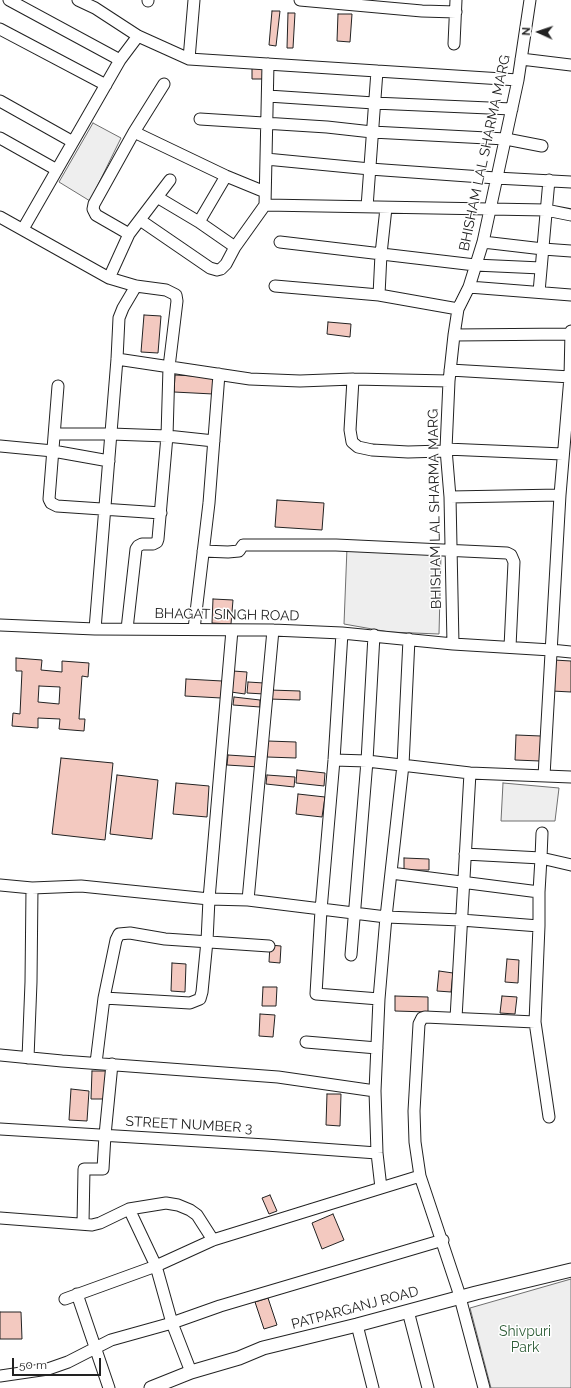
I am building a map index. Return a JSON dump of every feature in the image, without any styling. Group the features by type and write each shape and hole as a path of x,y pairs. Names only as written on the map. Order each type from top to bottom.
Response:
{"street":[{"path":"9,0 120,60"},
{"path":"78,0 96,4 138,36 189,59 518,80"},
{"path":"189,59 194,0"},
{"path":"300,0 422,11 456,12"},
{"path":"454,44 456,0"},
{"name":"BHISHAM LAL SHARMA MARG","path":"452,644 450,498 446,449 454,335 458,309 469,287 483,242 518,80 530,0"},
{"path":"0,29 106,85"},
{"path":"23,229 120,60 138,36"},
{"path":"521,59 571,64"},
{"path":"140,220 210,268 217,270 221,269 226,264 235,247 265,205 268,64"},
{"path":"367,207 377,71"},
{"path":"129,234 96,215 93,209 94,204 134,132 164,84"},
{"path":"268,96 374,103 512,109"},
{"path":"0,101 73,142"},
{"path":"200,120 327,127 372,132 506,139 542,146"},
{"path":"134,132 226,176 265,192"},
{"path":"0,138 57,170"},
{"path":"266,159 370,169 571,182"},
{"path":"199,222 226,176"},
{"path":"109,278 129,234 170,180"},
{"path":"538,292 549,180"},
{"path":"157,197 199,222 235,247"},
{"path":"265,205 546,210 571,215"},
{"path":"379,295 381,254 386,208"},
{"path":"0,217 109,278 136,286 166,290 176,295 177,301 169,367 167,436 161,513 157,542 153,544 142,544 138,546 136,550 127,629"},
{"path":"280,242 475,265 541,268"},
{"path":"483,242 571,251"},
{"path":"95,629 119,318 136,286"},
{"path":"275,286 379,295 458,309"},
{"path":"469,287 571,295"},
{"path":"454,335 571,333 570,377 560,495 544,776"},
{"path":"117,359 250,379 300,381 450,376 570,377"},
{"path":"194,629 209,503 219,374"},
{"path":"353,379 350,430 352,442 358,447 372,450 408,452 443,451 446,449 563,454"},
{"path":"58,386 49,499 51,503 57,506 161,513"},
{"path":"55,434 167,436 214,441"},
{"path":"0,446 53,451 109,460"},
{"path":"450,498 560,495"},
{"path":"203,551 239,551 243,545 336,545 450,550 511,555 514,562 510,648"},
{"name":"BHAGAT SINGH ROAD","path":"0,625 95,629 273,630 342,633 452,644 571,652"},
{"path":"104,998 190,1002 200,999 207,941 208,899 232,630"},
{"path":"248,900 273,630"},
{"path":"342,633 316,994 379,999"},
{"path":"351,955 367,761 374,636"},
{"path":"381,1188 377,1153 375,1092 379,999 386,917 403,764 410,639"},
{"path":"334,760 403,764 470,773 571,777"},
{"path":"456,1018 470,773"},
{"path":"542,833 535,1022 549,1117"},
{"path":"465,854 541,858 571,864"},
{"path":"391,873 539,892"},
{"path":"0,885 32,888 81,886 208,899 248,900 386,917 461,920 539,926"},
{"path":"28,1058 31,982 32,888"},
{"path":"96,1063 104,998 116,940 119,934 130,932 165,939 269,946"},
{"path":"484,1388 443,1240 420,1176 415,1142 414,1120 420,1021 425,1017 535,1022"},
{"path":"306,1042 377,1048"},
{"path":"0,1055 278,1077 375,1092"},
{"path":"83,1224 84,1169 103,1169 112,1064"},
{"name":"STREET NUMBER 3","path":"0,1129 377,1153"},
{"path":"65,1299 156,1266 213,1240 420,1176"},
{"path":"0,1218 92,1225 100,1223 129,1209 166,1203 178,1205 197,1215 213,1240"},
{"path":"129,1209 156,1266 172,1323 191,1372"},
{"path":"0,1376 48,1369 68,1362 111,1340 172,1323 220,1306 443,1240"},
{"name":"PATPARGANJ ROAD","path":"154,1387 191,1372 239,1358 263,1348 571,1270"},
{"path":"78,1294 109,1388"},
{"path":"408,1311 428,1388"},
{"path":"357,1325 373,1388"}],"green space":[{"path":"93,123 121,138 90,201 59,182"},
{"path":"347,548 441,554 439,634 389,632 344,624"},
{"path":"503,783 559,788 555,821 501,821"},
{"name":"Shivpuri Park","path":"571,1279 571,1388 491,1388 470,1308"}],"building":[{"path":"272,11 280,11 276,46 269,45"},
{"path":"288,13 295,13 293,48 287,48"},
{"path":"338,14 352,14 350,42 337,41"},
{"path":"252,67 267,68 267,79 252,79"},
{"path":"144,315 161,316 158,353 141,352"},
{"path":"328,322 351,324 350,337 327,334"},
{"path":"175,375 214,377 213,394 174,392"},
{"path":"277,500 324,503 322,530 275,527"},
{"path":"213,599 233,600 231,624 212,623"},
{"path":"16,658 42,660 41,670 62,672 62,661 89,663 88,677 82,676 79,719 85,719 84,731 59,729 60,719 38,718 38,728 12,726 13,713 20,714 22,671 16,671","holes":["39,686 60,687 59,704 38,702"]},
{"path":"554,660 571,661 571,692 552,691"},
{"path":"233,671 247,672 245,694 231,692"},
{"path":"186,679 222,681 221,698 185,696"},
{"path":"248,682 264,683 264,694 247,693"},
{"path":"270,690 300,691 300,700 269,699"},
{"path":"234,697 260,700 260,707 233,705"},
{"path":"516,735 541,736 540,761 515,760"},
{"path":"268,741 296,742 296,758 267,757"},
{"path":"228,755 259,757 259,767 227,765"},
{"path":"61,758 113,763 105,840 52,834"},
{"path":"297,770 325,773 324,786 296,783"},
{"path":"117,775 158,780 152,839 110,834"},
{"path":"267,775 295,777 294,787 266,784"},
{"path":"176,783 209,786 207,817 173,814"},
{"path":"298,794 325,797 322,817 296,814"},
{"path":"404,858 429,859 429,870 404,870"},
{"path":"270,945 281,946 280,963 269,962"},
{"path":"507,959 519,960 518,983 505,982"},
{"path":"172,963 186,964 185,992 171,991"},
{"path":"439,971 453,973 451,992 437,991"},
{"path":"263,987 277,987 276,1006 262,1006"},
{"path":"395,996 428,997 428,1012 395,1011"},
{"path":"502,996 517,997 515,1014 500,1013"},
{"path":"260,1014 275,1015 273,1037 259,1036"},
{"path":"92,1071 108,1071 107,1099 91,1099"},
{"path":"71,1089 89,1091 87,1121 69,1120"},
{"path":"327,1094 341,1094 340,1126 326,1125"},
{"path":"270,1195 277,1211 269,1214 262,1198"},
{"path":"333,1214 344,1240 322,1249 312,1223"},
{"path":"268,1298 277,1325 264,1329 255,1302"},
{"path":"0,1312 21,1312 22,1339 0,1339"}]}
